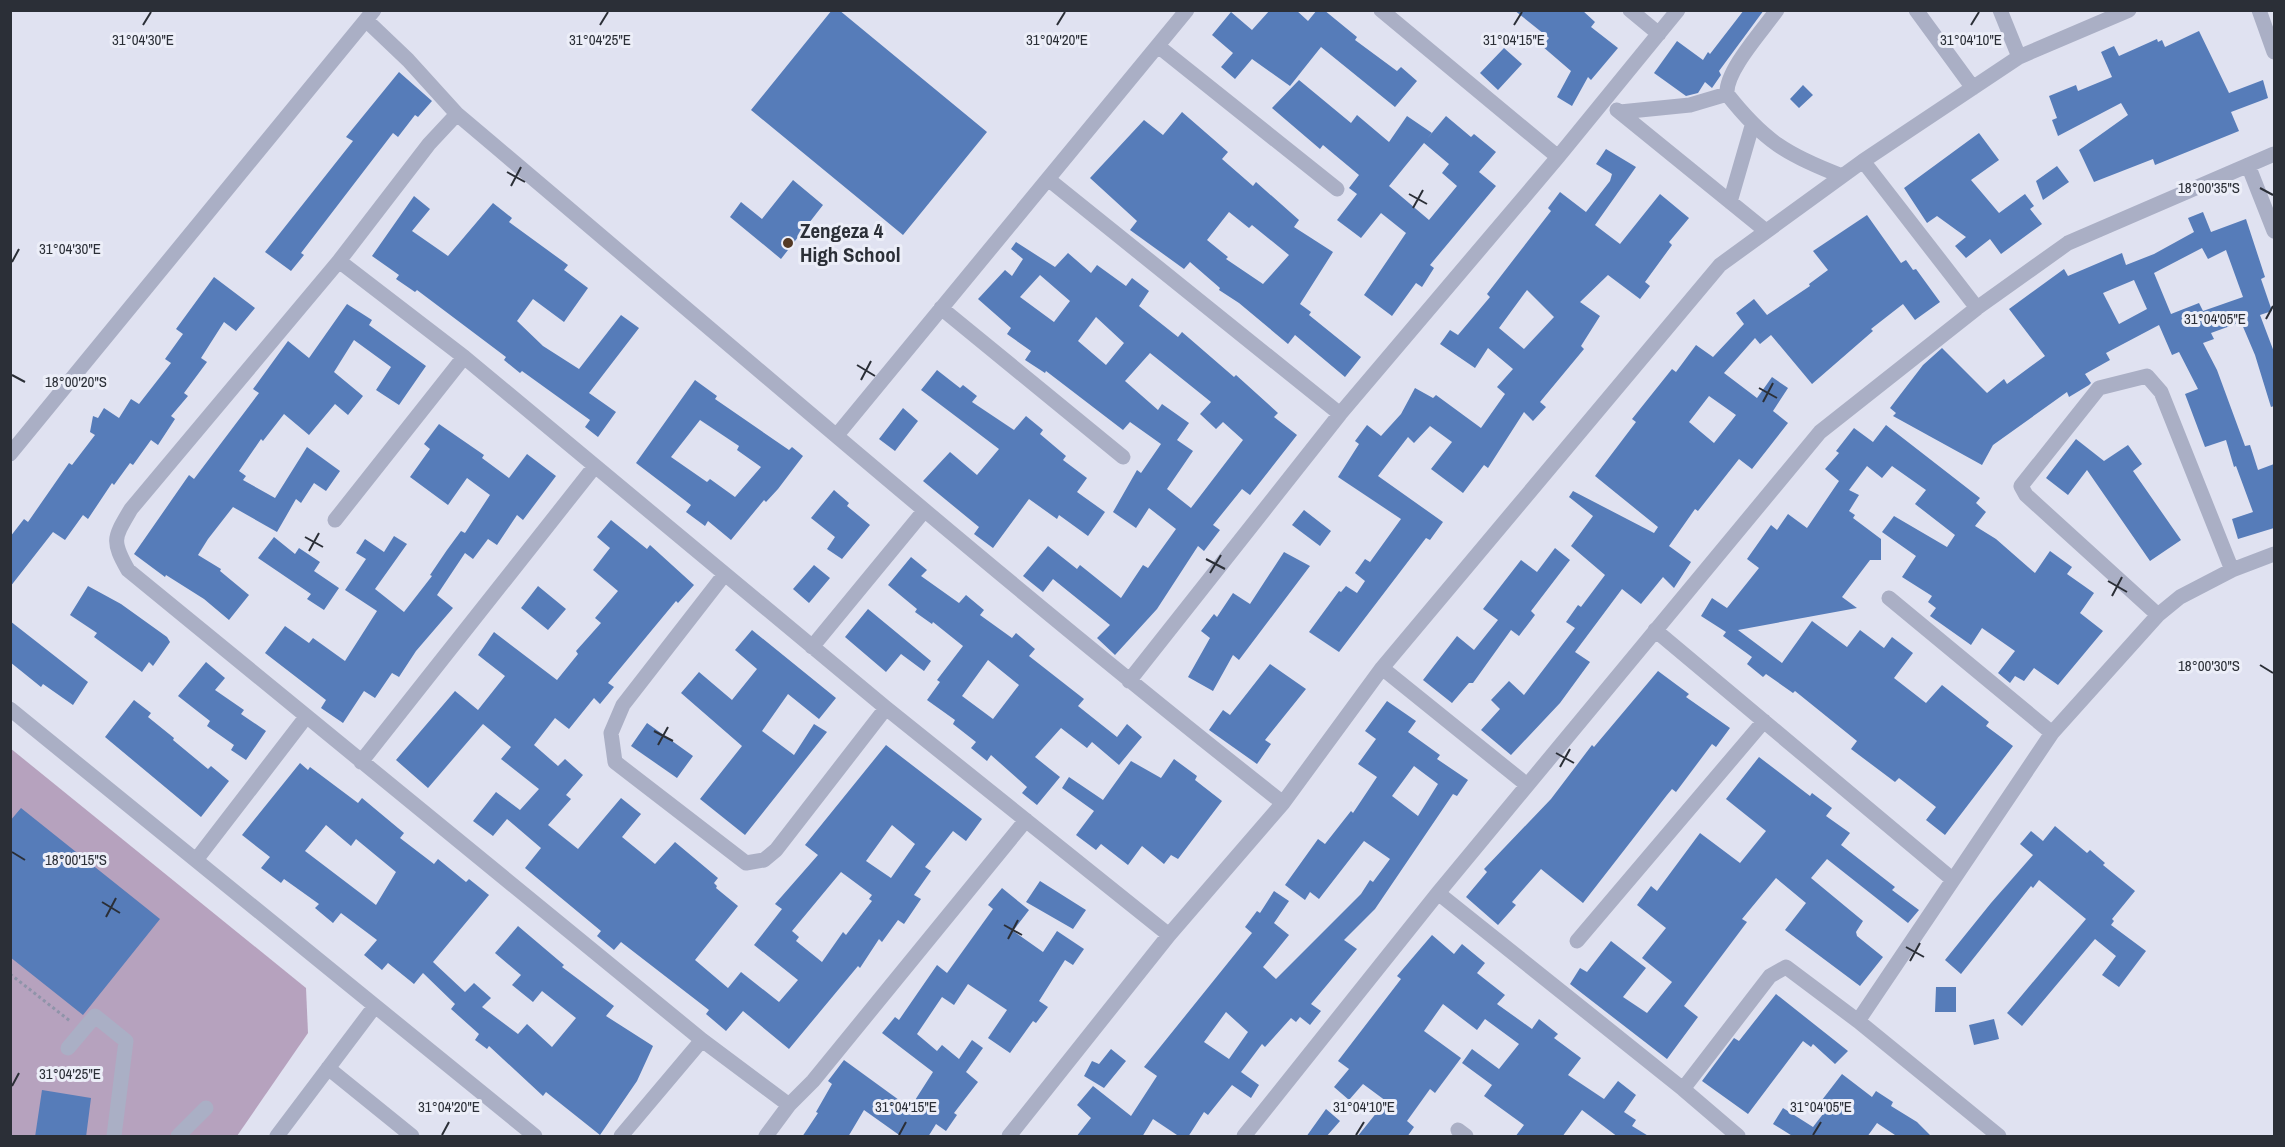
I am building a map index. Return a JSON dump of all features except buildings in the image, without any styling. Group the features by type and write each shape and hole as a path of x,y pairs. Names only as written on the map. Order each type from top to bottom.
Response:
{"street":[{"path":"837,435 1187,10"},
{"path":"1382,10 1558,158"},
{"path":"1630,10 1659,34"},
{"path":"1129,681 1340,414 1558,158 1678,10"},
{"path":"1777,10 1734,71 1727,94 1752,126 1798,159 1842,176"},
{"path":"1916,10 1972,88"},
{"path":"2000,10 2019,57"},
{"path":"1009,1137 1169,935 1283,803 1382,668 1720,265 1863,161 2019,57 2129,10"},
{"path":"2259,10 2274,52"},
{"path":"10,454 370,15 457,114 924,511 1129,681 1283,803"},
{"path":"1158,46 1337,189"},
{"path":"1620,112 1690,105 1727,94"},
{"path":"1605,100 1766,231"},
{"path":"457,114 429,144 339,261 131,509 119,529 116,548 128,570 702,1040 789,1105"},
{"path":"1730,202 1752,126"},
{"path":"1244,1137 1438,893 1820,432 1977,308 2068,243 2274,154"},
{"path":"1863,161 1977,308"},
{"path":"2248,165 2274,231"},
{"path":"1048,179 1340,414"},
{"path":"339,261 464,357 886,708 1169,935"},
{"path":"941,308 1122,458"},
{"path":"335,520 464,357"},
{"path":"2158,615 2026,495 2021,486 2099,388 2148,376 2161,392 2232,570"},
{"path":"361,762 595,466"},
{"path":"812,647 924,511"},
{"path":"1858,1021 2052,733 2158,615 2180,597 2232,570 2274,554"},
{"path":"724,575 623,705 611,733 615,762 746,863 764,860 776,850 886,708"},
{"path":"1889,598 2052,733"},
{"path":"1655,630 1952,879"},
{"path":"1382,668 1527,785"},
{"path":"10,709 535,1137"},
{"path":"196,860 306,717"},
{"path":"1577,941 1764,721"},
{"path":"766,1137 789,1105 813,1081 1026,820"},
{"path":"1438,893 1683,1089 1735,1136"},
{"path":"1683,1089 1770,976 1786,967 1858,1021 1999,1137"},
{"path":"277,1137 375,1006"},
{"path":"68,1048 95,1016 126,1041 114,1137"},
{"path":"621,1137 702,1040"},
{"path":"328,1068 412,1137"},
{"path":"178,1137 206,1108"}],"path":[{"path":"10,974 83,1030"}],"shaded area":[{"path":"10,748 306,988 308,1033 237,1136 11,1136"}],"place":[{"name":"Zengeza 4 High School","path":"788,243"}]}
